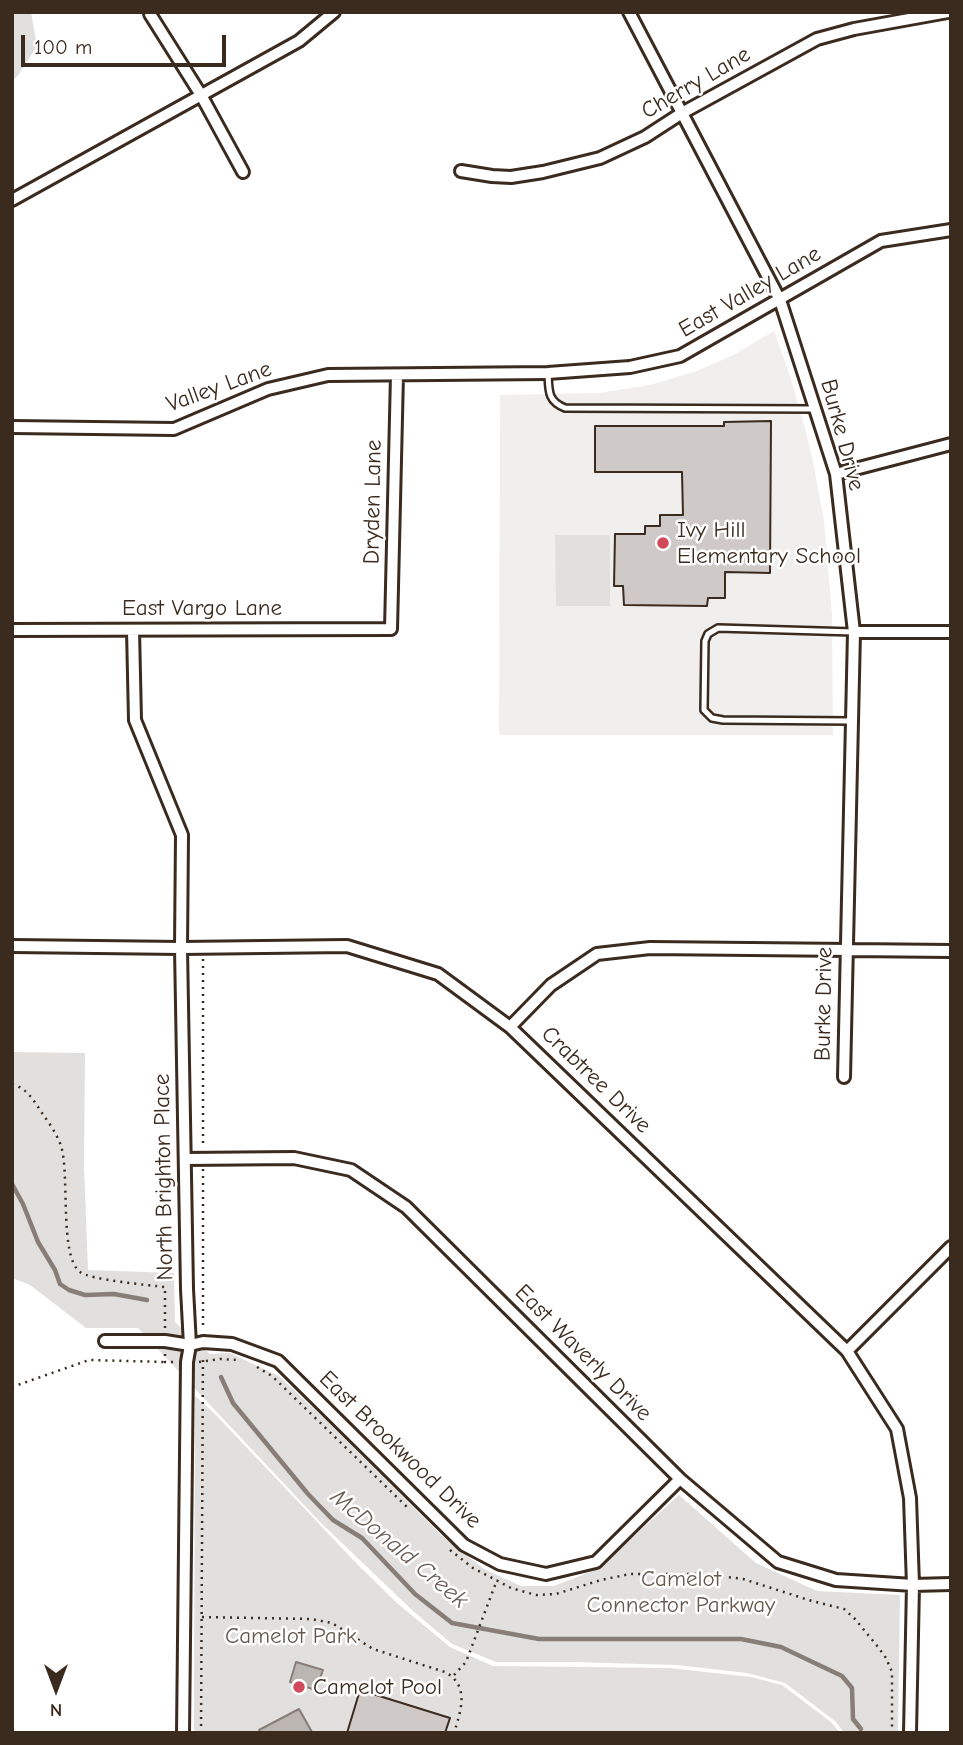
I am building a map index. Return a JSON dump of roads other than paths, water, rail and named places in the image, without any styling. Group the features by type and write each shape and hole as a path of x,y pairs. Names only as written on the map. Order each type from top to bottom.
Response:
{"street":[{"path":"12,200 299,41 334,12"},
{"name":"Burke Drive","path":"629,12 780,300 836,474 854,632 844,1077"},
{"name":"Cherry Lane","path":"461,171 511,177 570,167 600,158 645,137 682,113 817,39 854,29 948,12"},
{"path":"150,14 201,95 243,172"},
{"name":"East Valley Lane","path":"397,375 548,373 630,368 680,356 881,241 951,230"},
{"name":"Valley Lane","path":"12,427 174,429 268,389 328,375 397,375"},
{"name":"Dryden Lane","path":"391,629 397,375"},
{"path":"836,474 951,444"},
{"name":"East Vargo Lane","path":"12,629 391,629"},
{"name":"North Brighton Place","path":"133,630 135,720 182,835 181,948 190,1345 187,1362 183,1733"},
{"path":"854,632 951,632"},
{"name":"Crabtree Drive","path":"12,946 347,946 438,974 510,1027 847,1351 897,1429 910,1498 913,1585 910,1733"},
{"path":"510,1027 551,985 597,954 650,948 951,951"},
{"name":"East Waverly Drive","path":"185,1160 294,1158 351,1170 406,1207 680,1479 779,1562 836,1580 913,1585 951,1584"},
{"path":"847,1351 951,1247"},
{"name":"East Brookwood Drive","path":"105,1341 232,1345 278,1361 464,1545 500,1564 546,1574 596,1562 680,1479"}],"lane":[{"path":"548,373 549,393 556,405 565,408 815,409"},
{"path":"852,721 712,718 704,710 705,641 708,634 718,628 854,632"}],"waterway":[{"name":"McDonald Creek","path":"12,1184 60,1284 85,1295 114,1294 147,1300"},
{"name":"McDonald Creek","path":"221,1377 233,1403 308,1494 333,1520 362,1538 415,1594 452,1623 539,1639 741,1639 781,1647 842,1676 852,1688 853,1719 861,1729"}],"place":[{"name":"Ivy Hill Elementary School","path":"663,543"},
{"name":"Camelot Pool","path":"299,1687"}],"park label":[{"name":"Camelot Connector Parkway","path":"681,1592"},
{"name":"Camelot Park","path":"291,1636"}]}
